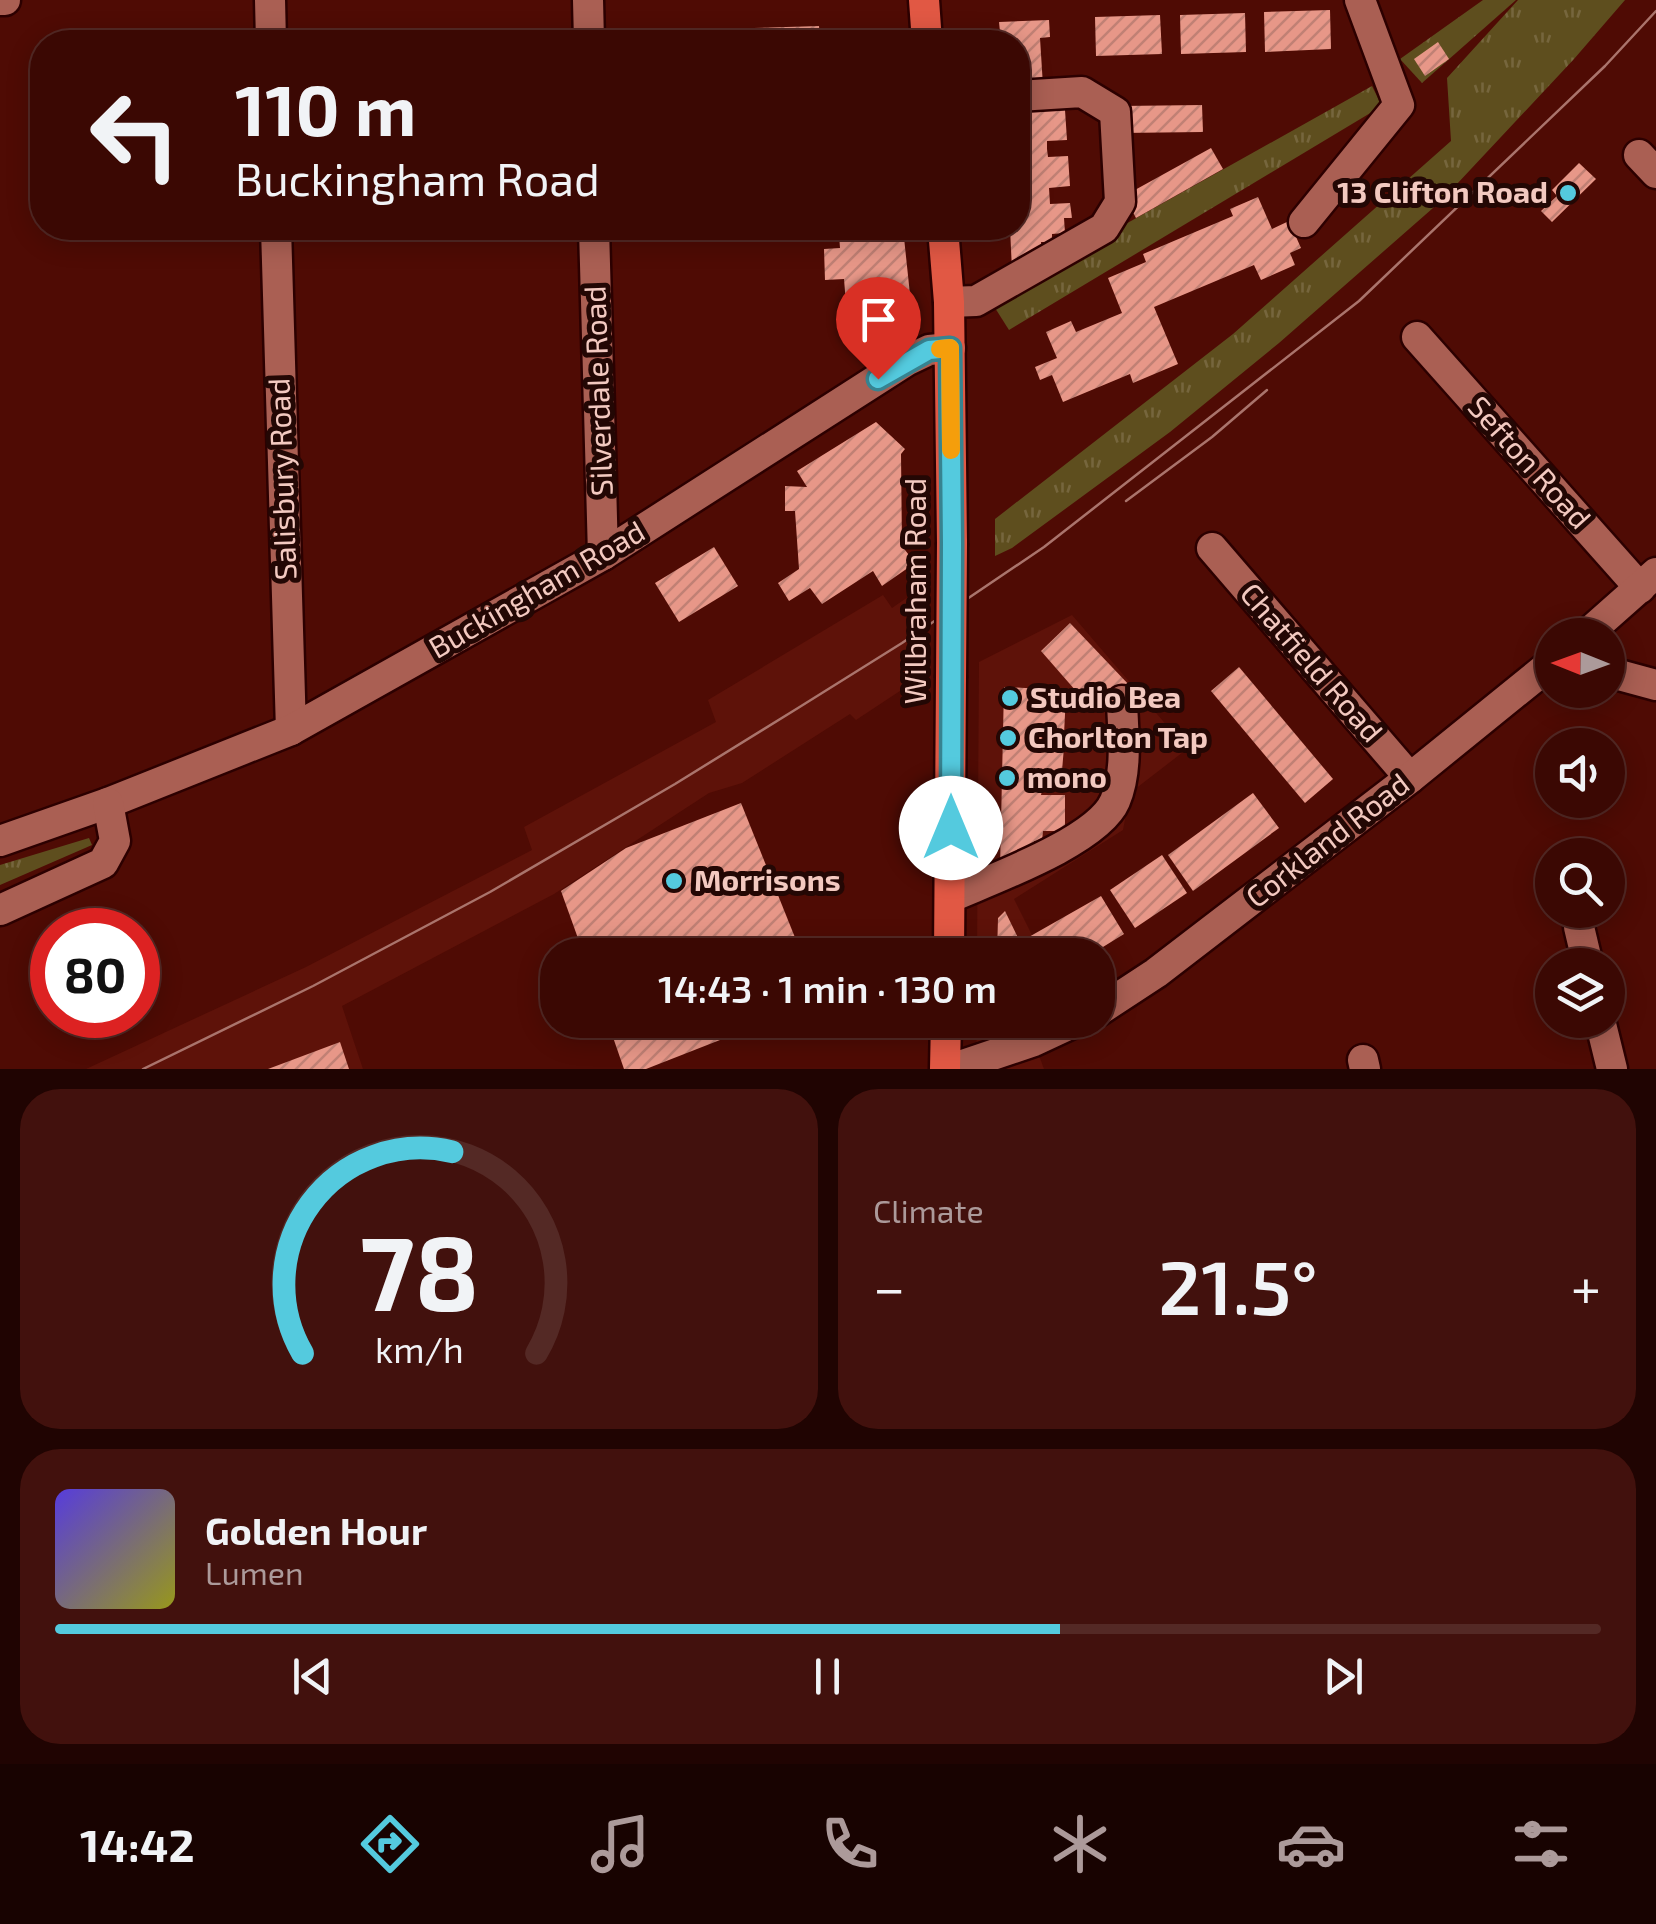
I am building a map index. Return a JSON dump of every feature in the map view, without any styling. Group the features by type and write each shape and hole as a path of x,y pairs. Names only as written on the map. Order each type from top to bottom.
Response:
{"highway":[{"path":"924,0 927,30"},
{"name":"Wilbraham Road","path":"944,240 949,302 952,543 950,938"},
{"path":"947,1038 948,1069"}],"street":[{"path":"270,0 271,30"},
{"path":"588,0 589,30"},
{"path":"1304,222 1399,105 1360,0"},
{"path":"949,302 976,300 1104,228 1120,202 1115,112 1082,92 1030,95"},
{"name":"Salisbury Road","path":"276,240 290,730"},
{"name":"Silverdale Road","path":"594,240 604,555"},
{"name":"Sefton Road","path":"1418,338 1648,580"},
{"name":"Buckingham Road","path":"0,841 108,803 290,730 604,555 906,361 929,350 950,348"},
{"name":"Chatfield Road","path":"1212,548 1410,778"},
{"path":"1605,618 1648,580"},
{"name":"Corkland Road","path":"1115,1000 1156,973 1410,778 1535,677"},
{"path":"1625,677 1656,685"},
{"path":"951,896 1046,856 1104,819 1121,783 1122,701"},
{"path":"0,910 103,862 115,841 108,803"},
{"path":"948,1069 1040,1038"},
{"path":"1604,1038 1612,1069"}],"shaded area":[{"path":"918,590 917,670 909,675 909,685 856,720 850,714 742,783 709,793 554,894 342,1006 363,1069 86,1069 160,1038 306,967 532,850 524,827 716,722 708,700 883,595 892,608"},
{"path":"1072,615 1187,749 1130,793 1123,830 1014,899 1034,938 977,938 979,662"},
{"path":"977,1038 1033,1038 1044,1069 976,1069"}],"green space":[{"path":"1483,0 1516,0 1422,83 1400,59"},
{"path":"1518,0 1625,0 1441,201 1170,432 1012,548 995,556 995,519 1233,334 1451,141 1447,78"},
{"path":"1372,86 1382,106 1009,330 990,300"},
{"path":"89,838 92,845 0,885 0,865"}],"building":[{"path":"1330,10 1331,49 1265,52 1264,12"},
{"path":"1245,13 1246,52 1181,54 1180,15"},
{"path":"1160,15 1162,54 1096,56 1095,17"},
{"path":"1049,20 1050,37 1040,38 1043,86 1030,87 1030,30 1000,30 999,22"},
{"path":"819,26 819,30 754,30"},
{"path":"1438,42 1449,59 1425,76 1414,59"},
{"path":"1045,103 1045,111 1065,110 1067,140 1047,141 1047,149 1048,157 1068,156 1070,186 1049,188 1050,204 1070,203 1072,218 1064,218 1065,233 1052,234 1052,242 1041,242 1042,255 1012,270 1011,240 1030,240 1030,104"},
{"path":"1202,105 1203,132 1121,133 1121,106"},
{"path":"1211,148 1223,169 1136,218 1124,196"},
{"name":"13 Clifton Road","path":"1579,163 1596,179 1552,222 1541,211 1557,196 1552,190"},
{"path":"1258,197 1272,229 1289,221 1301,248 1290,253 1295,265 1261,280 1254,265 1154,307 1178,364 1133,383 1130,374 1063,402 1052,375 1040,380 1035,367 1057,358 1046,332 1071,321 1076,332 1122,313 1108,278 1146,262 1143,254 1233,216 1230,209"},
{"path":"839,240 904,240 909,317 896,314 868,337 846,304 844,279 825,280 824,249 840,248"},
{"path":"876,422 905,449 901,454 902,546 915,563 882,586 873,571 822,604 810,588 789,601 778,583 799,569 795,511 785,511 785,486 807,487 797,471"},
{"path":"714,547 738,586 679,622 655,583"},
{"path":"1070,623 1131,687 1076,691 1041,651"},
{"path":"1239,667 1333,779 1305,803 1211,691"},
{"path":"1004,687 1044,689 1044,693 1066,695 1064,734 1042,733 1041,746 1064,747 1061,783 1043,786 1041,795 1065,795 1065,831 1043,831 1042,841 1034,841 1034,850 1000,868"},
{"path":"1253,793 1279,828 1193,891 1168,855"},
{"name":"Morrisons","path":"741,803 795,938 578,938 561,891 626,848"},
{"path":"1162,855 1187,893 1135,928 1110,890"},
{"path":"1101,896 1124,934 1115,940 1027,938"},
{"path":"1005,911 1018,938 997,938 998,918"},
{"path":"613,1038 725,1038 646,1069 624,1069"},
{"path":"340,1042 349,1069 268,1069"}],"tram line":[{"path":"143,1069 313,986 490,892 798,708 1044,547 1359,301 1605,66 1656,11"},
{"path":"1126,501 1267,390"}],"slow traffic":[{"path":"940,349 950,348 951,450"}],"place":[{"name":"13 Clifton Road","path":"1568,193"},
{"name":"Studio Bea","path":"1010,698"},
{"name":"Chorlton Tap","path":"1008,738"},
{"name":"mono","path":"1007,778"},
{"name":"Morrisons","path":"674,881"}],"route":[{"path":"878,379 929,350 950,348 951,828"}]}
